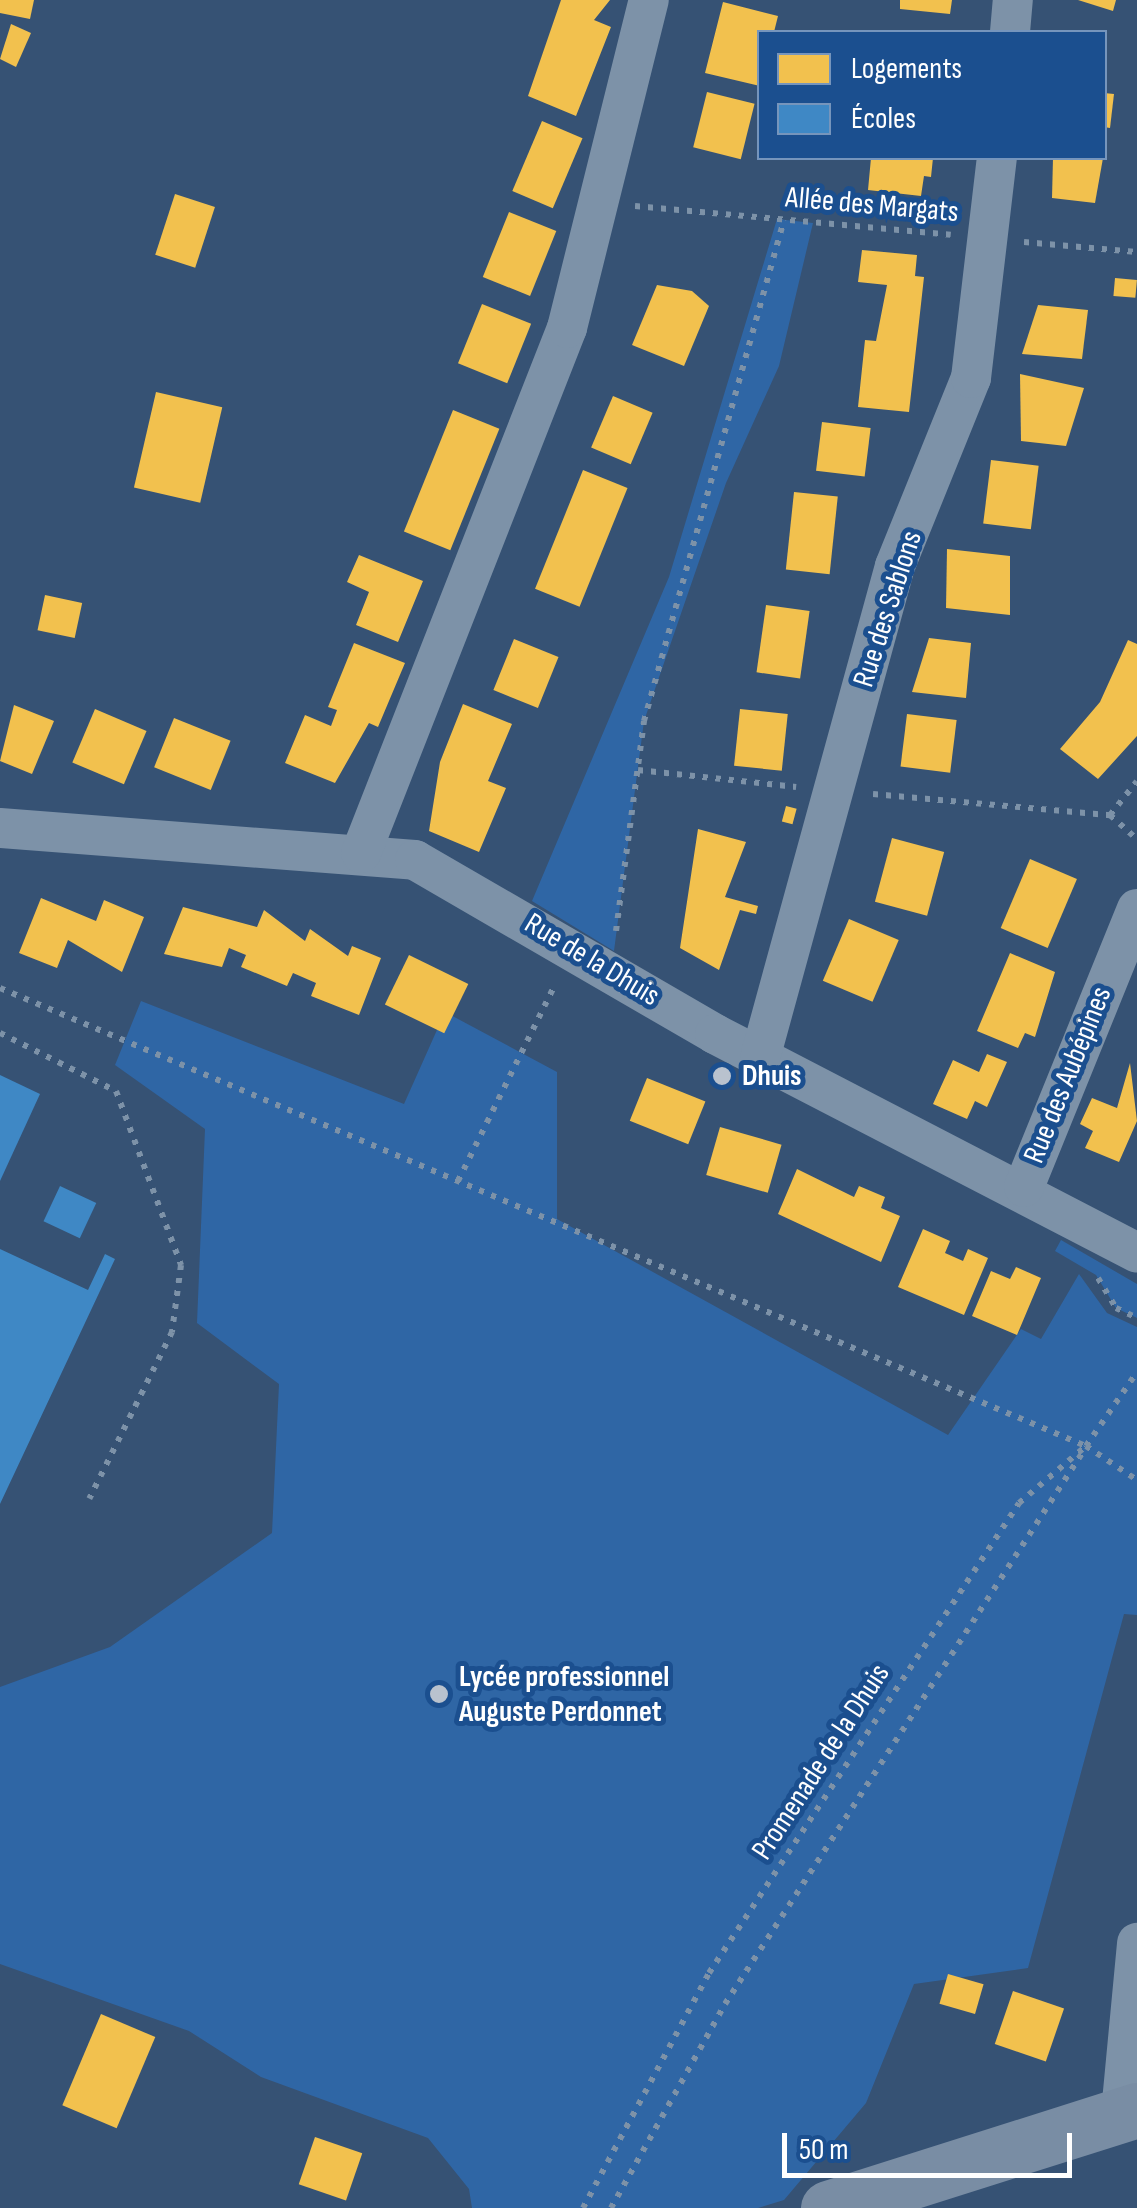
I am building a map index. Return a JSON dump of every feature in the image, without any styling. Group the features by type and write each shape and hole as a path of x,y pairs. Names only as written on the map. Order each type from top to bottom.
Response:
{"street":[{"path":"361,853 567,328 602,203 650,0"},
{"path":"1010,30 1013,0"},
{"name":"Rue des Sablons","path":"760,1058 837,791 896,566 971,378 997,160"},
{"name":"Rue de la Dhuis","path":"0,828 414,860 574,948 760,1058 1024,1187 1137,1253"},
{"name":"Rue des Aubépines","path":"1024,1187 1137,909"},
{"path":"828,2208 1129,2112 1137,1943"}],"path":[{"name":"Allée des Margats","path":"602,203 1137,252"},
{"path":"613,972 638,770 784,220"},
{"path":"638,770 1110,816 1137,840"},
{"path":"1110,816 1137,780"},
{"path":"458,1181 574,948"},
{"path":"0,988 1086,1446 1137,1480"},
{"path":"0,1033 116,1092 181,1265 172,1332 90,1499"},
{"name":"Promenade de la Dhuis","path":"583,2208 709,1973 1008,1520 1036,1480 1086,1446 1137,1372"},
{"path":"611,2208 726,2004 1086,1446"}],"shaded area":[{"path":"777,219 813,223 779,366 726,483 644,721 614,951 532,901 669,577"},
{"name":"Lycée professionnel Auguste Perdonnet","path":"141,1001 404,1104 445,1012 557,1072 557,1219 948,1435 1021,1329 1041,1339 1079,1274 1107,1313 1137,1327 1137,1615 1124,1614 1028,1968 914,1984 866,2103 784,2200 758,2208 472,2208 469,2189 428,2138 261,2077 189,2031 0,1964 0,1687 110,1647 272,1533 279,1384 197,1323 205,1129 115,1065"},
{"path":"1061,1240 1137,1284 1137,1318 1116,1308 1096,1275 1055,1251"}],"building: Logements":[{"path":"0,0 34,0 30,19 0,13"},
{"path":"561,0 610,0 594,20 611,27 576,116 528,96"},
{"path":"900,0 952,0 950,14 900,9"},
{"path":"1078,0 1116,0 1113,11"},
{"path":"723,2 778,16 774,30 757,30 757,85 705,73"},
{"path":"11,24 31,33 16,67 0,59"},
{"path":"707,92 755,104 741,159 693,147"},
{"path":"1107,93 1114,94 1110,128 1107,128"},
{"path":"542,121 583,138 553,208 512,191"},
{"path":"871,160 933,160 931,177 924,176 921,196 868,190"},
{"path":"1053,160 1103,160 1095,203 1052,198"},
{"path":"175,194 215,207 195,268 155,255"},
{"path":"509,212 556,231 530,296 483,277"},
{"path":"862,250 917,255 915,276 924,277 909,412 858,407 865,340 876,341 887,285 858,282"},
{"path":"1115,278 1137,280 1135,298 1113,296"},
{"path":"657,285 692,291 709,306 684,366 632,345"},
{"path":"482,304 531,324 507,383 458,363"},
{"path":"1038,305 1088,310 1082,359 1022,354"},
{"path":"1020,374 1084,388 1066,446 1021,441"},
{"path":"156,392 222,407 200,503 134,487"},
{"path":"613,396 653,413 631,464 591,448"},
{"path":"453,410 499,429 450,550 404,531"},
{"path":"822,422 871,428 865,477 816,471"},
{"path":"991,460 1039,466 1031,529 983,524"},
{"path":"583,470 628,488 580,607 535,589"},
{"path":"794,492 838,497 830,574 786,570"},
{"path":"947,549 1010,556 1010,615 946,608"},
{"path":"359,555 423,581 398,642 356,625 369,592 347,582"},
{"path":"45,595 82,603 75,638 38,630"},
{"path":"766,605 810,611 800,678 757,672"},
{"path":"929,638 971,643 966,698 912,692"},
{"path":"514,639 559,657 538,708 493,690"},
{"path":"1128,640 1137,644 1137,736 1098,779 1060,749 1100,702"},
{"path":"354,643 405,663 378,727 369,723 335,783 285,763 305,715 331,726 337,710 328,707"},
{"path":"463,704 512,724 488,781 506,788 479,852 429,831 440,762"},
{"path":"14,705 54,721 32,774 0,761"},
{"path":"95,709 147,731 124,784 72,762"},
{"path":"740,709 788,714 782,771 734,766"},
{"path":"907,714 957,720 950,773 901,767"},
{"path":"174,718 231,741 211,790 154,767"},
{"path":"786,806 797,809 792,824 782,821"},
{"path":"698,829 746,842 725,897 758,906 756,914 740,910 719,970 680,948"},
{"path":"892,838 944,852 927,916 875,902"},
{"path":"1030,859 1077,879 1048,948 1001,928"},
{"path":"41,898 96,921 104,900 144,917 122,972 68,940 57,968 19,953"},
{"path":"183,907 257,927 264,910 305,941 310,929 348,956 352,946 381,958 359,1015 311,996 316,983 293,973 287,986 241,967 246,955 229,948 222,967 164,954"},
{"path":"849,919 899,940 873,1002 823,981"},
{"path":"1010,953 1055,972 1035,1037 1025,1033 1018,1048 977,1031"},
{"path":"409,955 468,984 444,1033 385,1004"},
{"path":"987,1054 1007,1062 987,1107 975,1101 967,1119 933,1104 953,1060 979,1072"},
{"path":"1130,1063 1137,1121 1119,1162 1085,1148 1093,1131 1080,1124 1092,1098 1117,1108"},
{"path":"647,1078 705,1102 688,1144 630,1121"},
{"path":"720,1127 782,1145 768,1193 706,1175"},
{"path":"797,1169 854,1197 859,1186 885,1197 881,1208 900,1216 881,1262 778,1214"},
{"path":"923,1229 950,1241 945,1253 963,1261 968,1249 988,1258 964,1315 898,1287"},
{"path":"1016,1267 1041,1278 1017,1335 972,1316 991,1271 1010,1279"},
{"path":"948,1974 984,1984 975,2014 939,2004"},
{"path":"1013,1991 1064,2009 1046,2062 995,2044"},
{"path":"101,2014 155,2037 117,2128 62,2105"},
{"path":"315,2137 362,2153 346,2201 299,2184"}],"building: Écoles":[{"path":"0,1075 40,1094 0,1181"},
{"path":"60,1186 96,1203 80,1238 44,1221"},
{"path":"0,1249 88,1290 105,1254 115,1259 0,1504"}],"place":[{"name":"Dhuis","path":"722,1076"},
{"name":"Lycée professionnel Auguste Perdonnet","path":"439,1694"}]}
